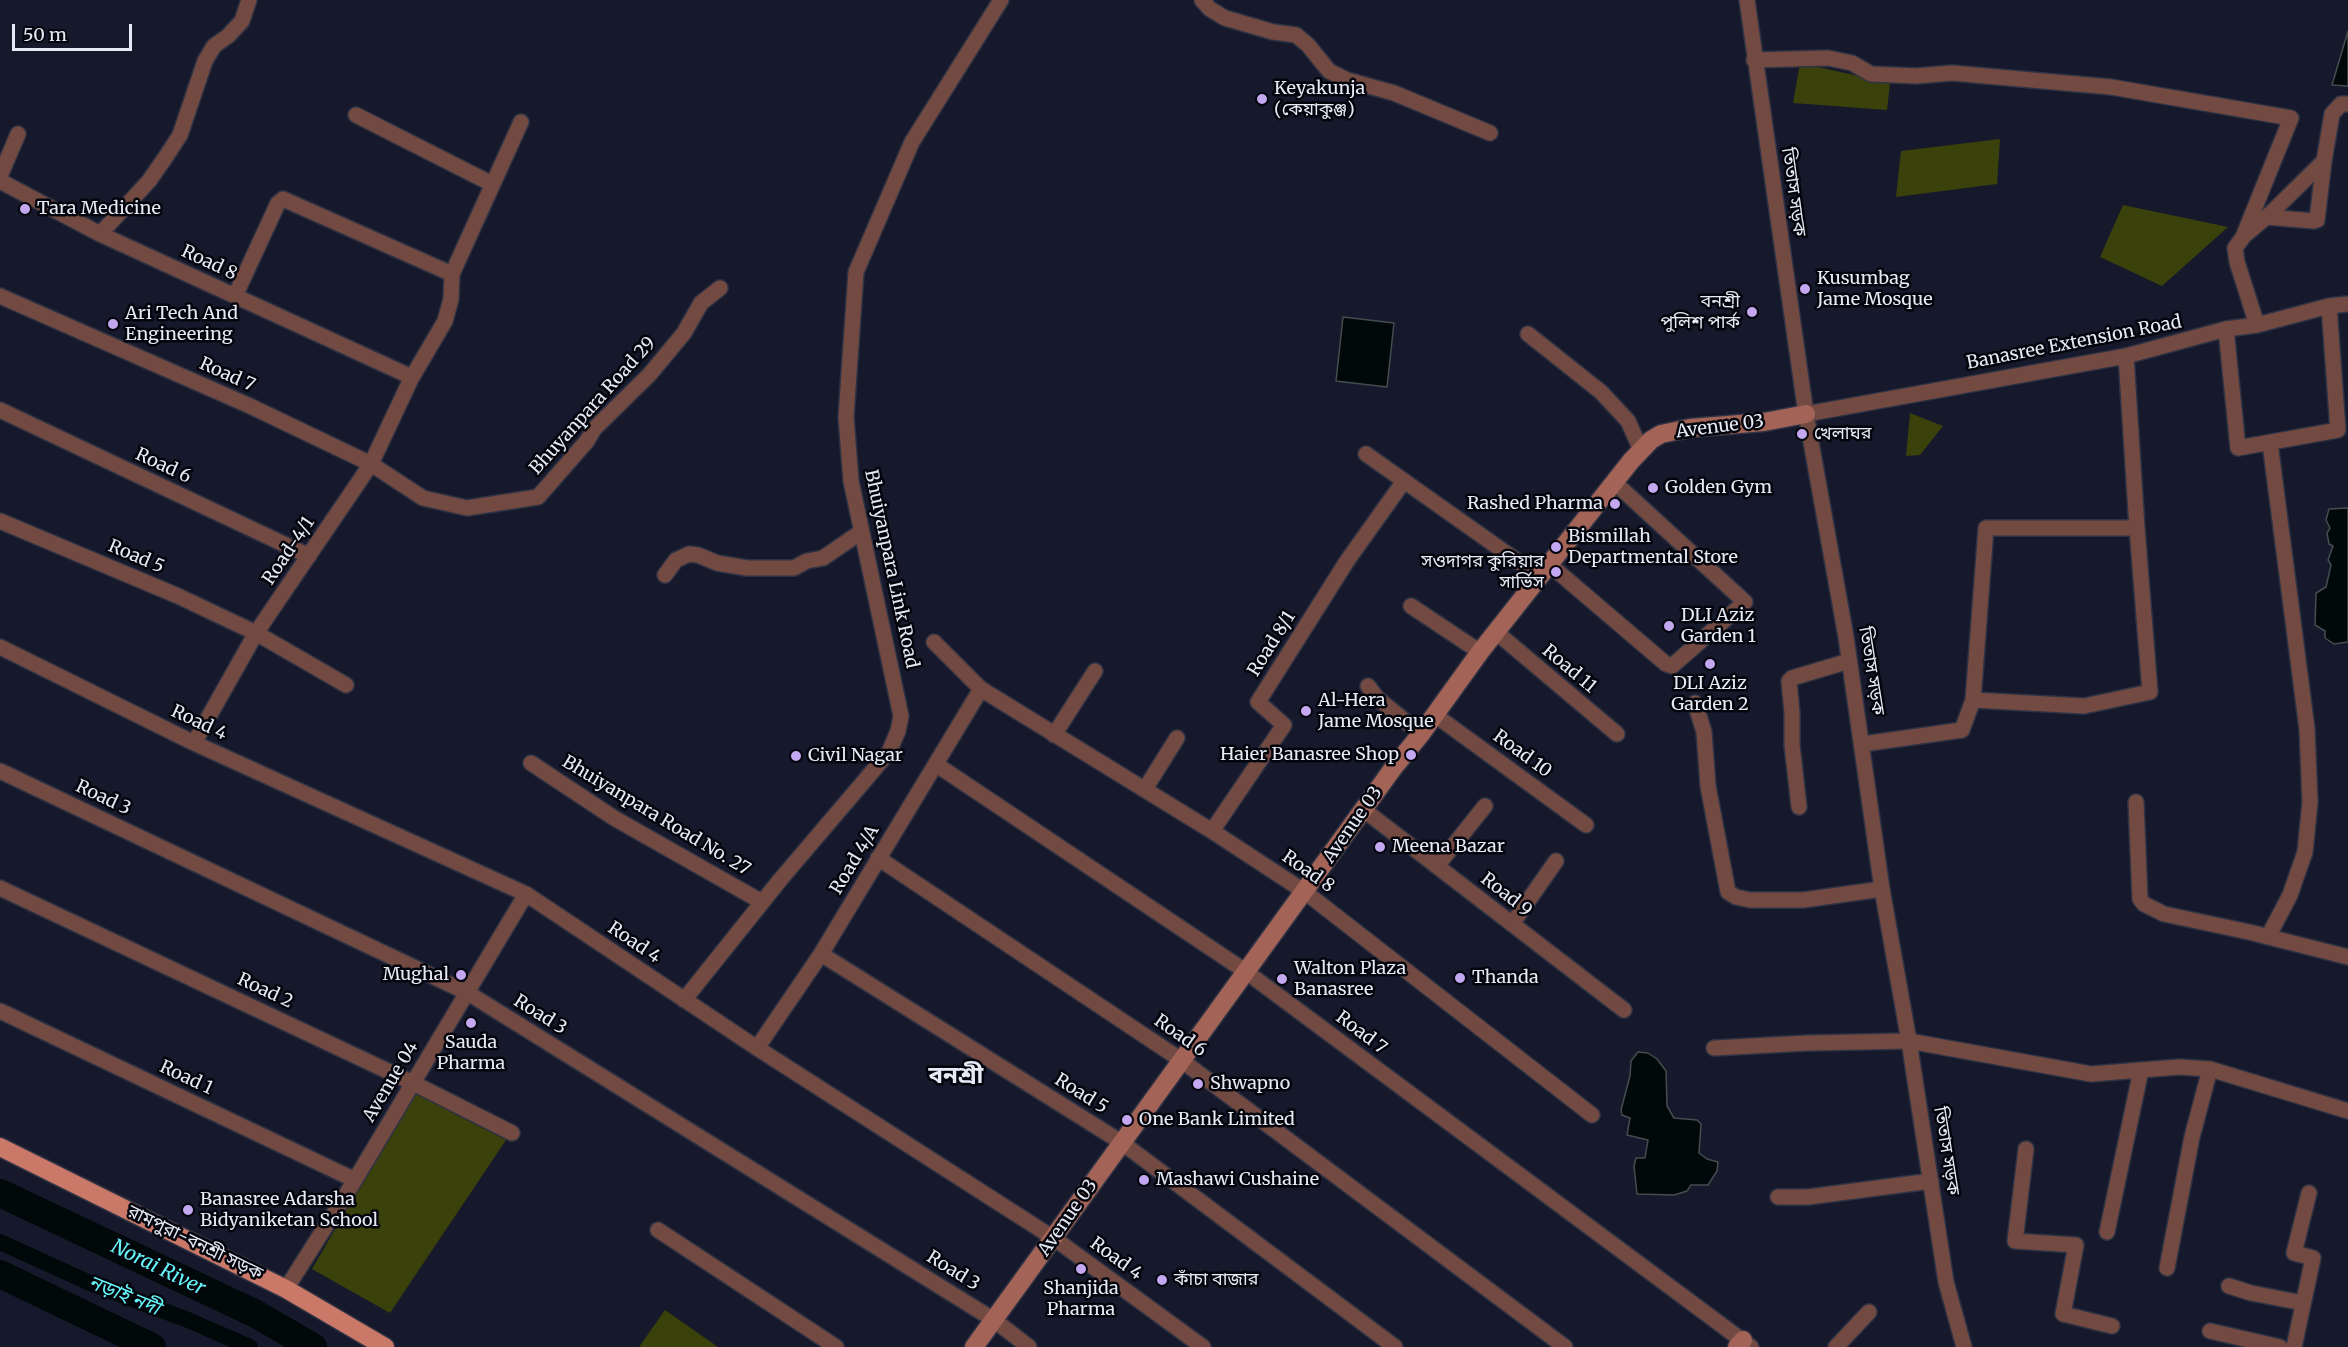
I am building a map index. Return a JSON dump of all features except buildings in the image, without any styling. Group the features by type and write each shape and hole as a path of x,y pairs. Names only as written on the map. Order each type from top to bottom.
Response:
{"main road":[{"name":"রামপুরা-বনশ্রী সড়ক","path":"0,1147 286,1289 385,1347"}],"street":[{"path":"100,234 149,181 180,135 205,61 214,46 228,36 242,21 249,0"},
{"name":"Bhuiyanpara Link Road","path":"684,1000 762,902 889,752 898,731 901,716 851,481 846,417 856,272 912,142 1001,0"},
{"path":"1202,0 1210,9 1225,18 1273,32 1296,35 1308,45 1329,71 1347,80 1394,93 1490,133"},
{"name":"তিতাস সড়ক","path":"1747,0 1806,414 1846,637 1882,888 1909,1041 1946,1282 1964,1347"},
{"path":"1754,60 1828,58 1852,63 1871,74 1916,76 1953,73 2111,87 2292,118 2243,237"},
{"path":"2266,217 2317,220 2332,114 2341,104 2348,104"},
{"path":"356,116 492,184"},
{"name":"Road-4/1","path":"194,742 256,633 371,464 408,377 445,321 451,299 452,274 521,122"},
{"path":"0,176 18,134"},
{"path":"2257,325 2237,262 2235,248 2243,237 2324,161"},
{"name":"Road 8","path":"0,181 100,234 408,377"},
{"path":"235,296 278,203 283,199 452,274"},
{"name":"Bhuyanpara Road 29","path":"371,464 423,498 467,508 538,497 587,441 594,429 650,374 684,333 701,303 720,288"},
{"name":"Road 7","path":"0,296 250,406 371,464"},
{"name":"Banasree Extension Road","path":"1806,414 2126,356 2226,329 2257,325 2329,306 2348,304"},
{"path":"2226,329 2238,448 2343,430 2329,306"},
{"path":"1528,334 1601,392 1628,421 1641,450"},
{"path":"1973,700 2084,706 2150,692 2126,356"},
{"name":"Road 6","path":"0,410 309,556"},
{"name":"Avenue 03","path":"974,1347 1055,1239 1121,1142 1305,892 1394,766 1421,734 1480,652 1641,450 1660,434 1690,428 1764,422 1806,414"},
{"path":"2268,937 2290,895 2305,852 2310,802 2307,729 2270,443"},
{"path":"1366,454 1404,481 1545,571 1666,664 1672,666 1745,602 1614,482"},
{"name":"Road 8/1","path":"1212,831 1284,725 1258,702 1347,561 1404,481"},
{"name":"Road 5","path":"0,521 178,596 256,633 346,685"},
{"path":"1863,744 1962,730 1973,700 1986,528 2137,528"},
{"path":"665,575 676,561 688,554 698,555 717,564 747,568 794,568 807,561 823,558 861,532"},
{"path":"1411,606 1480,652"},
{"name":"Road 11","path":"1496,632 1617,734"},
{"name":"Road 8","path":"934,642 981,689 1145,789 1305,892 1592,1115"},
{"name":"Road 4","path":"0,647 194,742 526,894 757,1048 1055,1239 1203,1347"},
{"path":"1799,807 1792,745 1789,681 1792,678 1849,661"},
{"path":"1054,735 1095,671"},
{"path":"1368,686 1377,698 1421,734"},
{"name":"Road 4/A","path":"757,1048 821,954 981,689"},
{"path":"1695,703 1704,732 1710,798 1728,892 1736,897 1750,900 1803,900 1882,888"},
{"name":"Road 10","path":"1435,715 1586,825"},
{"path":"1145,789 1177,738"},
{"name":"Bhuiyanpara Road No. 27","path":"531,763 614,818 762,902"},
{"name":"Road 7","path":"937,765 1245,971 1744,1345"},
{"name":"Road 3","path":"0,771 468,993 994,1320 1029,1347"},
{"path":"2136,802 2140,899 2144,904 2164,914 2348,957"},
{"path":"1437,866 1485,806"},
{"name":"Road 9","path":"1364,810 1624,1010"},
{"name":"Road 6","path":"878,858 1181,1060 1565,1347"},
{"path":"1512,924 1556,861"},
{"name":"Road 2","path":"0,888 413,1083 512,1133"},
{"name":"Avenue 04","path":"286,1289 355,1180 526,894"},
{"name":"Road 5","path":"821,954 1121,1142 1395,1347"},
{"name":"Road 1","path":"0,1011 355,1180"},
{"path":"1714,1048 1808,1042 1909,1041 2091,1074 2180,1067 2210,1069 2348,1111"},
{"path":"2167,1268 2192,1137 2210,1069"},
{"path":"2108,1232 2141,1070"},
{"path":"2026,1149 2015,1242 2076,1245 2063,1314 2112,1326"},
{"path":"1778,1197 1809,1197 1931,1180"},
{"path":"2294,1347 2313,1258 2294,1253 2308,1193"},
{"path":"658,1230 836,1347"},
{"path":"2229,1286 2251,1293 2303,1303"},
{"path":"1836,1347 1869,1312"},
{"path":"2210,1331 2280,1347"}],"green space":[{"path":"1800,63 1890,83 1887,110 1793,103"},
{"path":"2000,139 1997,184 1896,197 1901,151"},
{"path":"2123,205 2228,227 2162,286 2100,257"},
{"path":"1910,413 1943,426 1920,455 1906,456"},
{"path":"417,1088 506,1140 390,1313 312,1269"},
{"path":"665,1310 718,1347 639,1347"}],"shaded area":[{"path":"2348,31 2348,86 2332,85"},
{"path":"1343,317 1394,323 1387,387 1336,381"},
{"path":"2348,508 2348,642 2334,644 2325,638 2325,631 2315,625 2316,593 2326,587 2331,565 2328,560 2333,546 2329,544 2327,533 2330,528 2326,520 2329,509"},
{"path":"1638,1052 1648,1053 1657,1059 1666,1071 1667,1106 1674,1118 1697,1120 1701,1124 1699,1153 1707,1159 1718,1162 1717,1171 1708,1185 1691,1185 1687,1191 1674,1195 1637,1194 1634,1166 1636,1158 1645,1158 1648,1140 1627,1135 1630,1118 1622,1115 1621,1110 1630,1076 1631,1061"}],"waterway":[{"name":"Norai River","path":"0,1193 256,1314 313,1347"},
{"name":"নড়াই নদী","path":"0,1242 90,1283 188,1320 250,1347"},
{"name":"Norai River","path":"0,1274 152,1347"}],"place":[{"name":"Keyakunja (কেয়াকুঞ্জ)","path":"1262,99"},
{"name":"Tara Medicine","path":"25,209"},
{"name":"Kusumbag Jame Mosque","path":"1805,289"},
{"name":"বনশ্রী পুলিশ পার্ক","path":"1752,312"},
{"name":"Ari Tech And Engineering","path":"113,324"},
{"name":"খেলাঘর","path":"1802,434"},
{"name":"Golden Gym","path":"1653,488"},
{"name":"Rashed Pharma","path":"1615,504"},
{"name":"Bismillah Departmental Store","path":"1556,547"},
{"name":"সওদাগর কুরিয়ার সার্ভিস","path":"1556,572"},
{"name":"DLI Aziz Garden 1","path":"1669,626"},
{"name":"DLI Aziz Garden 2","path":"1710,664"},
{"name":"Al-Hera Jame Mosque","path":"1306,711"},
{"name":"Haier Banasree Shop","path":"1411,755"},
{"name":"Civil Nagar","path":"796,756"},
{"name":"Meena Bazar","path":"1380,847"},
{"name":"Mughal","path":"461,975"},
{"name":"Thanda","path":"1460,978"},
{"name":"Walton Plaza Banasree","path":"1282,979"},
{"name":"Sauda Pharma","path":"471,1023"},
{"name":"Shwapno","path":"1198,1084"},
{"name":"One Bank Limited","path":"1127,1120"},
{"name":"Mashawi Cushaine","path":"1144,1180"},
{"name":"Banasree Adarsha Bidyaniketan School","path":"188,1210"},
{"name":"Shanjida Pharma","path":"1081,1269"},
{"name":"কাঁচা বাজার","path":"1162,1280"}],"district":[{"name":"বনশ্রী","path":"956,1076"}]}
